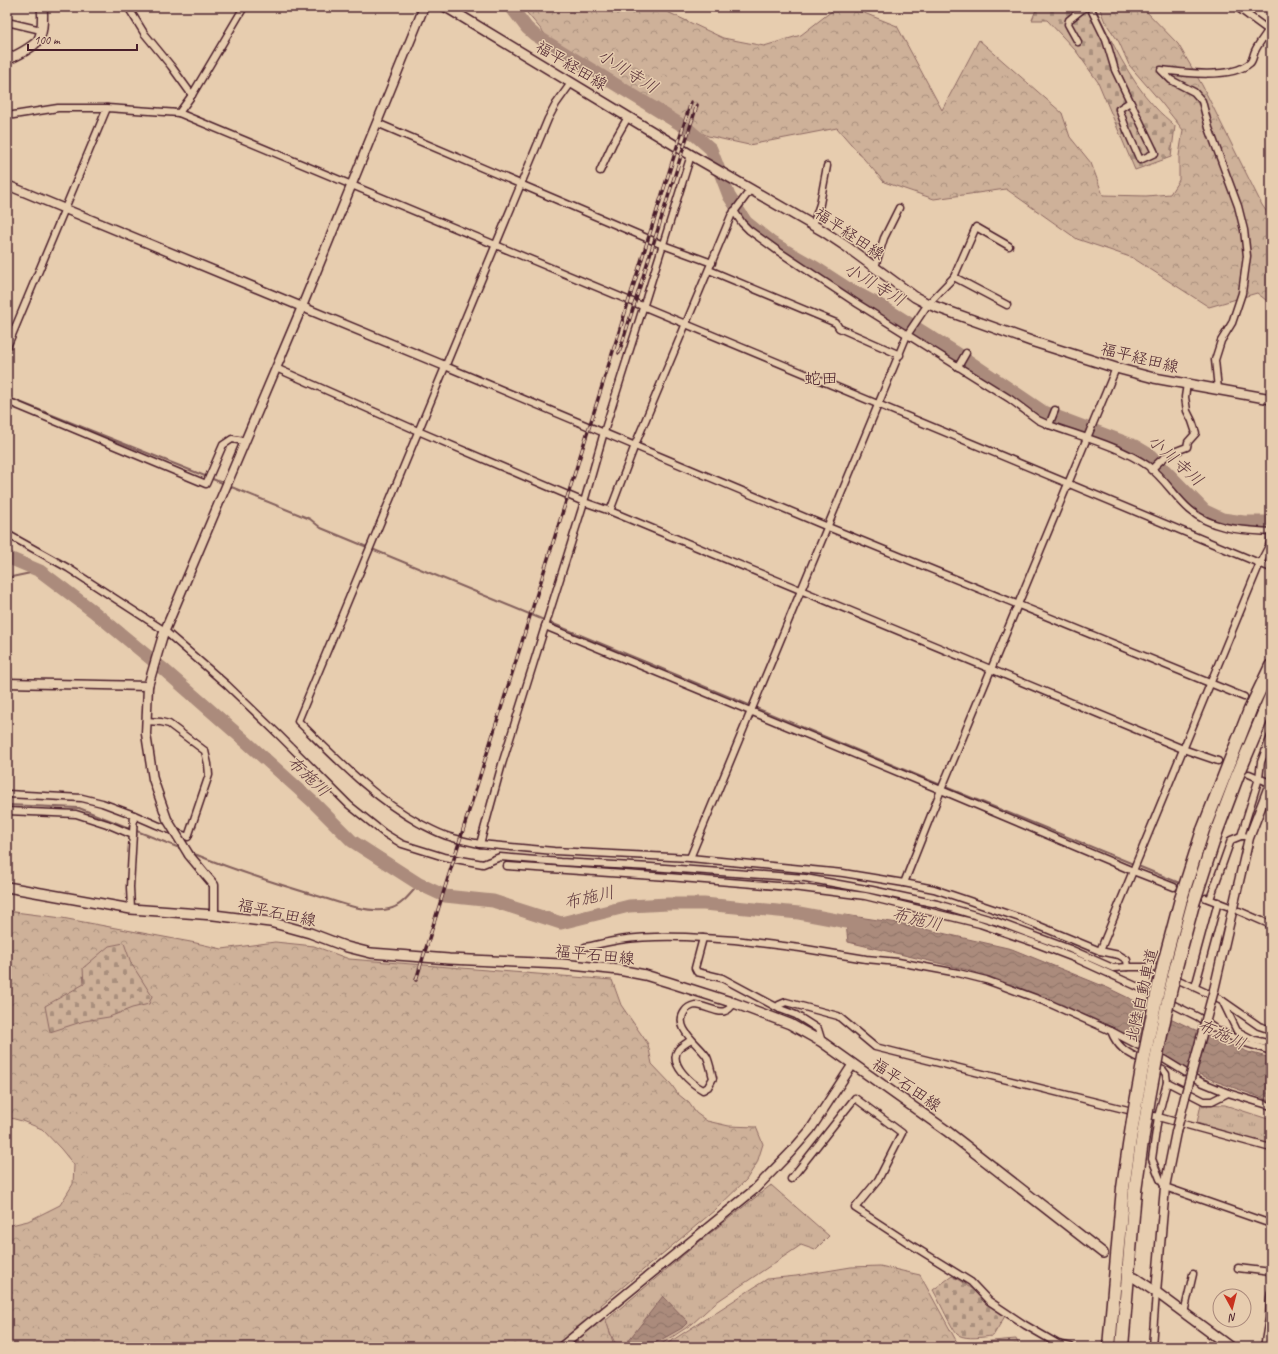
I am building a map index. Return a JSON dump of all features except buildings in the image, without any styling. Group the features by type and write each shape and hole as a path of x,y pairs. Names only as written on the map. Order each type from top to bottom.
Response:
{"highway":[{"name":"北陸自動車道","path":"1122,1347 1135,1191 1142,1132 1163,1020 1181,899 1203,830 1250,710 1271,666"},
{"name":"北陸自動車道","path":"1109,1347 1123,1188 1130,1131 1141,1068 1170,965 1193,904 1216,833 1242,764 1271,696"}],"main road":[{"path":"7,58 14,57 28,49 39,39 43,21 42,7"},
{"name":"福平経田線","path":"446,7 691,155 813,225 847,247 915,297 928,304 1031,341 1116,368 1154,378 1271,399"},
{"name":"福平石田線","path":"7,888 131,908 214,915 270,922 310,933 347,947 371,953 449,959 562,964 619,970 657,978 734,1003 790,1024 822,1042 947,1131 1103,1253"},
{"path":"1135,1278 1230,1347"}],"street":[{"path":"128,7 144,32 192,95"},
{"path":"179,113 192,95 244,7"},
{"path":"214,915 214,885 189,855 167,818 153,779 146,734 148,686 164,633 302,307 424,7"},
{"path":"1078,42 1068,24 1069,20 1085,7"},
{"path":"1090,7 1106,40 1115,70 1155,153 1140,160 1119,110 1130,102"},
{"path":"1218,389 1215,360 1221,341 1232,323 1242,293 1247,256 1244,230 1238,206 1211,135 1202,101 1194,92 1171,80 1161,70 1188,73 1212,73 1240,69 1251,62 1254,52 1270,29 1237,7"},
{"path":"7,22 41,30"},
{"path":"571,82 556,104 548,120 298,721 355,777 379,797 402,814 449,837 480,844 554,851 690,858 843,873 904,883 934,890 1020,918 1100,951 1119,955 1127,960 1128,967"},
{"path":"7,116 58,108 107,108 179,113 1271,568"},
{"path":"7,347 107,108"},
{"path":"600,171 613,142 628,117"},
{"path":"377,123 662,245 712,263"},
{"path":"480,844 502,764 691,155"},
{"path":"813,225 820,204 827,166"},
{"path":"7,185 604,432 828,527 1244,697"},
{"path":"610,511 635,445 687,324 708,270 731,216 747,187"},
{"path":"875,268 884,238 899,208"},
{"path":"734,211 748,230 761,239 858,304 1010,399 1038,420 1088,437 1124,452 1152,470 1190,510 1212,524 1224,528 1271,532"},
{"path":"690,858 908,335 928,304 954,277 976,227 1009,246"},
{"path":"708,270 836,323 839,328 900,355"},
{"path":"954,277 1007,305"},
{"path":"958,367 966,353"},
{"path":"276,368 584,502 610,511 1183,749 1218,761"},
{"path":"904,883 1116,368"},
{"path":"1152,470 1162,459 1171,453 1187,447 1188,442 1196,433 1192,420 1187,411 1185,397 1187,384"},
{"path":"7,401 206,484 223,445 232,439 244,442"},
{"path":"1049,425 1055,410"},
{"path":"7,534 68,568 164,633 227,685 349,806 384,833 402,844 444,858 483,864 500,857 805,878 937,904 995,921 1070,949 1113,968 1152,967 1222,1000 1259,1026 1271,1030"},
{"path":"1100,951 1260,563 1269,546 1271,537"},
{"path":"545,626 1174,887"},
{"path":"7,683 148,686"},
{"path":"7,794 82,798 102,803 188,837 209,775 205,751 169,724 146,721"},
{"path":"1152,1347 1164,1187 1176,1132 1214,990 1258,778 1260,762 1271,736"},
{"path":"1245,837 1270,782 1249,774"},
{"path":"7,811 76,814 107,824 133,835"},
{"path":"131,908 130,887 134,815"},
{"path":"1227,906 1208,899 1231,840 1245,837"},
{"path":"507,866 801,888 865,896 980,924 1032,942 1079,960 1146,990 1242,1042 1271,1051"},
{"path":"1195,987 1218,902"},
{"path":"1239,911 1271,925"},
{"path":"585,947 618,940 675,936 735,940 800,948 866,959 898,962 958,973 986,980 1046,1002 1111,1031 1163,1059 1200,1082 1228,1093 1271,1106"},
{"path":"703,938 695,968 697,972 722,978 796,1016 818,1029 822,1042"},
{"path":"1222,1000 1237,1031 1254,1040 1271,1044"},
{"path":"780,1009 779,1005 786,1002 838,1016 875,1047 1158,1117 1271,1148"},
{"path":"691,1040 678,1049 676,1060 679,1068 686,1077 695,1086 703,1090 708,1087 713,1078 712,1074 706,1057 691,1040 683,1026 681,1018 685,1010 692,1006 702,1006 722,1012 726,1011 734,1003"},
{"path":"1111,1031 1115,1041 1122,1049 1163,1070 1166,1074 1167,1082 1158,1117 1152,1159 1164,1187 1271,1224"},
{"path":"561,1347 754,1190 810,1130 853,1064"},
{"path":"1167,1082 1204,1101 1212,1101 1228,1093"},
{"path":"791,1179 855,1098 902,1133 878,1180 855,1208 970,1282 989,1301 1025,1325 1058,1344 1071,1347"},
{"path":"1238,1268 1271,1272"},
{"path":"1184,1313 1193,1274"},
{"path":"1264,1347 1269,1318 1271,1292"}],"green space":[{"path":"522,7 657,7 723,38 764,46 801,35 837,7 849,7 897,26 942,110 979,40 1062,113 1070,137 1091,163 1103,195 1146,196 1170,194 1179,180 1179,156 1183,130 1129,65 1119,42 1105,22 1099,7 1142,7 1178,44 1202,85 1262,205 1271,218 1271,304 1257,293 1209,307 1133,258 1077,239 1006,189 934,199 884,182 837,128 749,145 708,136 635,101 572,66"},
{"path":"1037,7 1095,7 1121,59 1145,96 1157,110 1175,126 1171,157 1135,170 1098,82 1076,51 1047,20 1032,20"},
{"path":"7,911 62,918 222,949 275,942 314,946 349,959 612,980 621,1005 648,1044 652,1064 671,1084 678,1094 689,1103 696,1113 707,1121 729,1126 756,1127 763,1144 757,1163 746,1180 715,1210 601,1305 613,1342 620,1347 7,1347 7,1226 28,1221 60,1205 73,1184 74,1165 42,1129 7,1117"},
{"path":"124,943 131,963 152,996 149,1004 132,1008 109,1017 84,1021 50,1032 45,1006 84,984 83,968 109,946"},
{"path":"1201,1104 1225,1105 1271,1120 1271,1146 1197,1123"},
{"path":"771,1185 829,1236 815,1250 801,1245 715,1303 692,1324 657,1347 621,1347 614,1341 605,1321 699,1242"},
{"path":"880,1266 920,1275 958,1344 1016,1339 1020,1347 662,1347 767,1279 851,1267"},
{"path":"952,1276 973,1290 1005,1316 993,1336 975,1338 962,1337 956,1333 933,1290"}],"water":[{"path":"845,915 898,923 1012,949 1108,988 1191,1028 1248,1052 1271,1058 1271,1101 1215,1081 1122,1041 1071,1009 968,970 848,942"},
{"path":"663,1296 688,1322 682,1328 648,1347 628,1347 628,1341"}],"waterway":[{"name":"小川寺川","path":"511,7 527,28 535,35 688,129 711,149 729,196 746,222 772,243 816,268 847,288 883,307 955,352 1042,411 1135,446 1150,455 1205,511 1222,519 1244,522 1271,522"},
{"path":"7,397 225,484"},
{"path":"229,486 310,519 321,528 1182,884"},
{"name":"布施川","path":"7,557 40,571 93,611 162,668 243,739 312,801 352,841 419,884 445,896 493,901 561,923 629,906 704,904 799,913 863,925"},
{"path":"7,578 40,571"},
{"path":"7,805 79,808 182,849"},
{"path":"192,853 272,882 346,905 364,909 381,910 398,906 419,884"},
{"path":"1216,898 1228,903"},
{"path":"1240,908 1271,921"}],"railway":[{"path":"416,980 691,102"},
{"path":"619,353 697,105"}],"district":[{"name":"蛇田","path":"821,378"}]}
